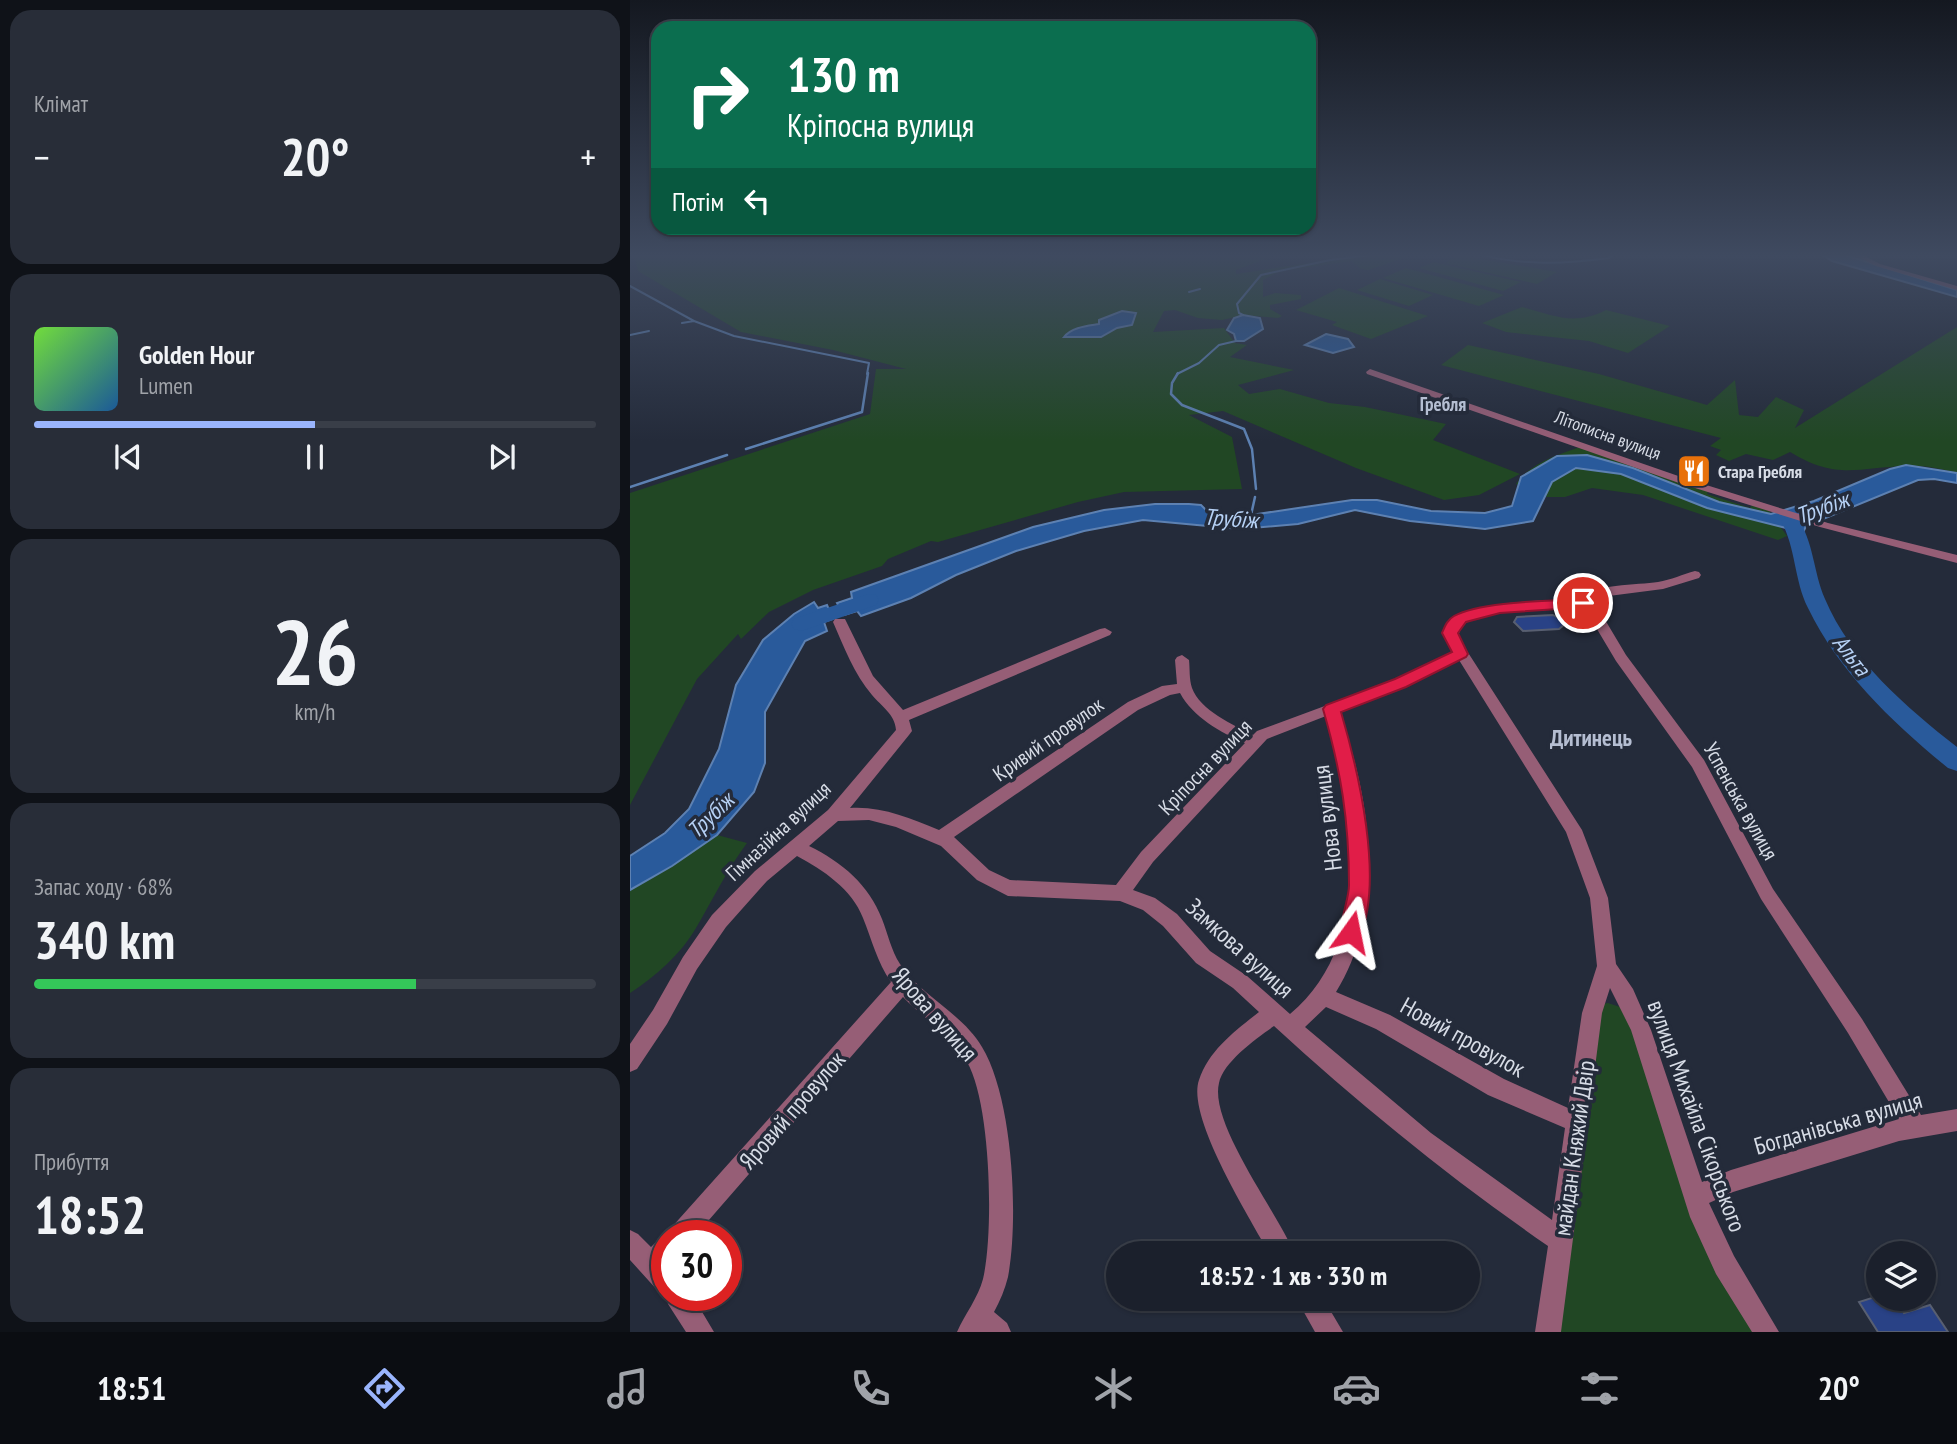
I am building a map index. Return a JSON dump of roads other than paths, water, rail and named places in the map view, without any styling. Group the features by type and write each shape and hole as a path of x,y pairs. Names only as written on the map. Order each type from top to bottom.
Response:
{"street":[{"name":"Літописна вулиця","path":"1370,372 1683,481 1824,525 1957,559"},
{"path":"1460,654 1450,633 1452,625 1460,618 1500,609 1583,603 1588,597 1599,593 1664,585 1695,575"},
{"name":"Успенська вулиця","path":"1583,603 1593,611 1621,658 1702,770 1767,894 1860,1034 1915,1125"},
{"path":"840,622 858,665 874,688 901,717 1105,632"},
{"name":"Кріпосна вулиця","path":"1121,893 1147,857 1254,741 1282,725 1401,683 1460,654"},
{"name":"вулиця Михайла Сікорського","path":"1460,654 1574,830 1599,898 1607,966 1626,996 1641,1030 1695,1197 1725,1265 1766,1332"},
{"path":"1182,660 1185,688 1196,703 1222,724 1254,741"},
{"name":"Кривий провулок","path":"940,838 1124,712 1156,694 1185,688"},
{"name":"Нова вулиця","path":"1276,1241 1218,1132 1212,1119 1207,1093 1210,1079 1220,1062 1281,1020 1322,996 1345,952 1357,910 1359,889 1353,794 1332,709"},
{"name":"Гімназійна вулиця","path":"630,1062 660,1017 700,947 719,921 761,876 834,815 856,786 901,738 905,726 901,717"},
{"name":"Замкова вулиця","path":"834,815 880,814 940,838 983,875 1008,888 1121,893 1158,910 1195,950 1240,982 1423,1141 1500,1199 1562,1241"},
{"name":"Ярова вулиця","path":"795,847 822,862 858,892 872,916 890,964 903,983 958,1034 976,1056 991,1110 999,1156 999,1240 994,1281 974,1323 998,1332"},
{"name":"майдан Княжий Двір","path":"1548,1332 1592,1013 1607,966"},
{"name":"Яровий провулок","path":"693,1220 903,983"},
{"name":"Новий провулок","path":"1322,996 1383,1022 1496,1087 1578,1123"},
{"name":"Богданівська вулиця","path":"1695,1197 1731,1181 1915,1125 1957,1120"},
{"path":"630,1242 651,1257"},
{"path":"687,1311 701,1332"},
{"path":"1316,1311 1330,1332"}],"water":[{"path":"1109,316 1135,316 1132,325 1117,328 1101,337 1064,337 1075,329 1099,324 1099,320"},
{"path":"1234,318 1260,318 1263,329 1244,341 1236,341 1234,334 1227,330"},
{"path":"1326,334 1348,339 1354,347 1333,353 1305,345"},
{"path":"1587,455 1633,468 1719,502 1771,514 1814,501 1890,469 1906,465 1957,473 1957,483 1934,479 1918,480 1806,526 1802,535 1790,529 1707,508 1621,474 1576,468 1552,482 1533,521 1485,529 1410,521 1355,510 1298,524 1240,529 1143,520 1084,531 1016,551 956,575 911,598 861,616 857,611 844,615 837,603 852,598 851,592 1033,527 1104,510 1155,504 1189,504 1201,505 1208,512 1251,515 1352,500 1377,500 1431,511 1485,513 1512,506 1521,477 1557,456"},
{"path":"814,602 818,608 827,605 833,619 824,622 827,631 805,641 765,712 765,763 754,792 717,835 672,866 630,890 630,856 665,833 689,809 719,749 736,685 763,640 794,614"}],"waterway":[{"path":"685,316 694,321"},
{"path":"682,323 694,321"},
{"path":"694,321 734,336 869,363 867,374"},
{"path":"630,335 649,331"},
{"path":"1178,374 1199,363 1219,345 1236,341"},
{"path":"746,449 862,412 868,373"},
{"path":"1178,374 1172,383 1171,394 1182,405 1244,429 1252,449 1256,489"},
{"path":"630,487 727,455"},
{"path":"1251,515 1255,497"},
{"name":"Альта","path":"1790,521 1800,543 1813,596 1844,650 1898,710 1957,761"},
{"name":"Трубіж","path":"802,624 869,600"}],"place":[{"name":"Стара Гребля","path":"1694,471"}],"district":[{"name":"Гребля","path":"1443,404"},
{"name":"Дитинець","path":"1591,737"}]}
